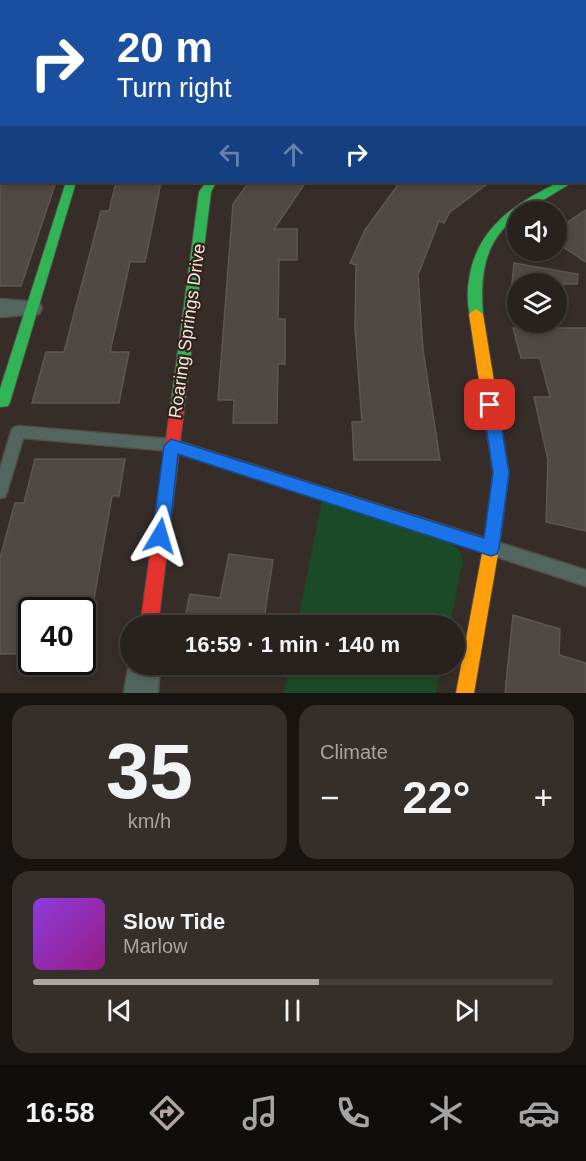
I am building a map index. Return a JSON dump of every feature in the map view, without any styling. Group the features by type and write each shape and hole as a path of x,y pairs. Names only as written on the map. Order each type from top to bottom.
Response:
{"street":[{"path":"3,402 72,183"},
{"name":"Roaring Springs Drive","path":"150,615 205,192 210,183"},
{"path":"465,693 491,548 501,473 473,293 475,267 482,245 512,210 566,183"},
{"path":"0,308 32,308"},
{"path":"141,693 143,675"}],"lane":[{"path":"0,492 18,432 171,446 586,578"}],"green space":[{"path":"322,500 450,543 460,551 463,560 452,615 299,615"},
{"path":"287,675 440,675 436,693 284,693"}],"building":[{"path":"0,183 56,183 21,286 0,286"},
{"path":"116,183 161,183 145,262 130,262 110,352 129,352 119,403 32,403 46,352 64,352 101,211 109,211"},
{"path":"248,183 305,183 274,229 297,229 297,260 279,260 278,319 285,319 285,364 278,364 277,423 233,423 234,400 218,400 233,204"},
{"path":"399,183 489,183 450,212 444,223 439,221 418,275 423,350 440,460 354,460 352,422 362,422 355,328 356,265 350,263 365,230"},
{"path":"586,210 586,262 567,249 567,223"},
{"path":"514,263 578,274 577,284 567,284 567,273 513,273"},
{"path":"567,328 586,328 586,531 546,522 548,460 534,397 550,397 540,358 521,358 514,333 567,333"},
{"path":"35,459 125,459 119,496 112,496 94,597 18,597 18,654 0,654 0,558 15,503 24,503"},
{"path":"229,554 273,560 265,615 185,615 190,594 220,598"},
{"path":"513,615 560,629 559,655 586,663 586,693 505,693"}],"traffic: fast":[{"path":"3,402 71,183"},
{"path":"177,410 205,192 210,183"},
{"path":"476,314 474,288 477,266 484,247 495,230 526,204 566,183"}],"traffic: slow":[{"path":"465,693 491,548 501,473 476,314"}],"traffic: jam":[{"path":"150,615 177,410"}],"route":[{"path":"160,536 171,446 491,548 501,473 490,405"}]}
